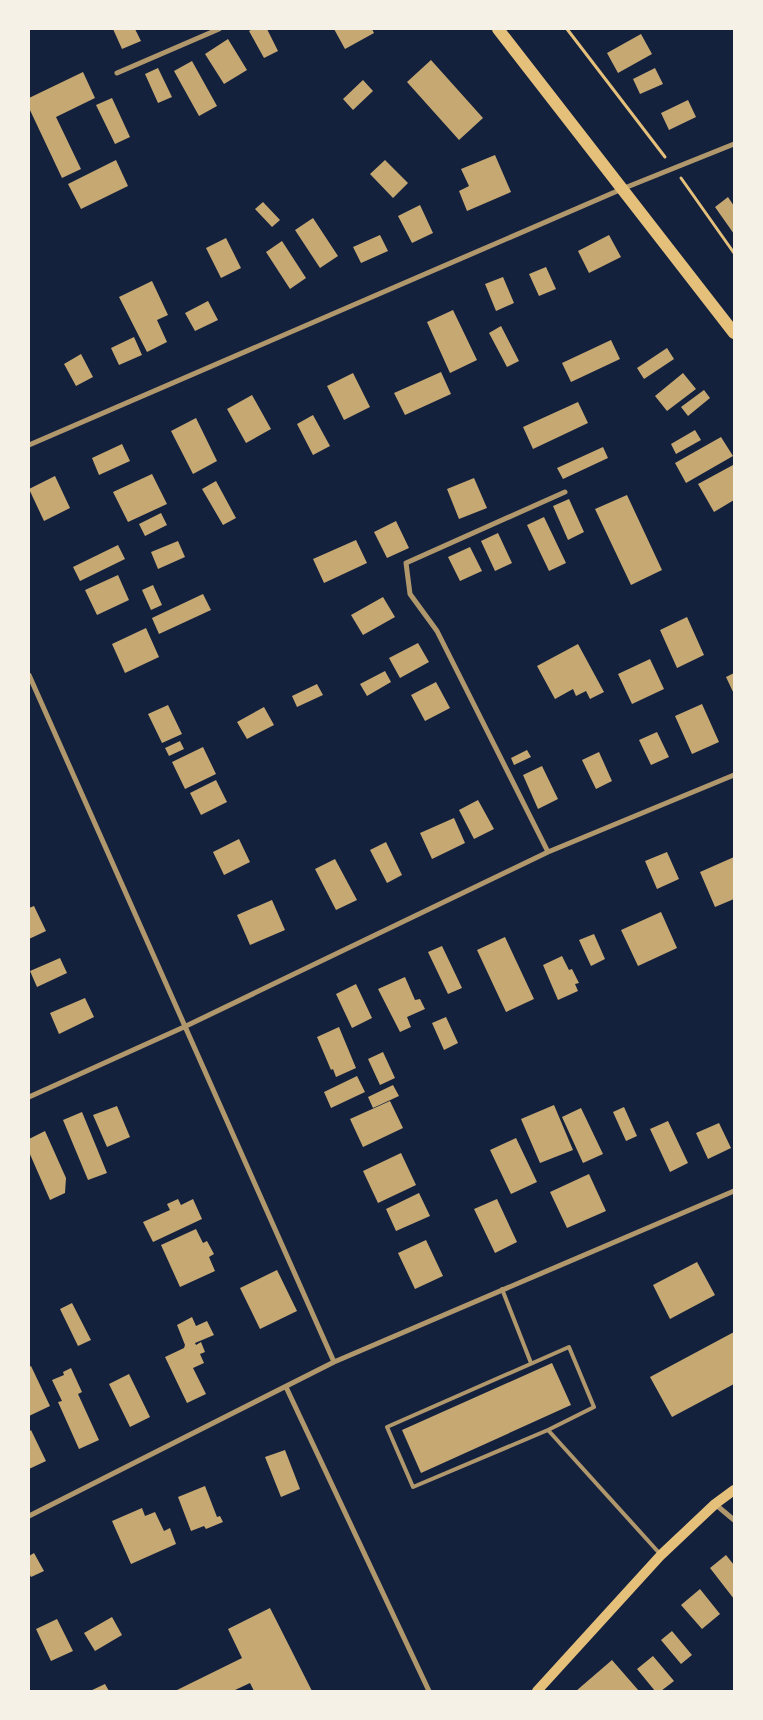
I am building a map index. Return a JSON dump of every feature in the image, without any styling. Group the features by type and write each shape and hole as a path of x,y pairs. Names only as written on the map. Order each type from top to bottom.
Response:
{"main road":[{"path":"498,29 734,333"},
{"path":"537,1691 661,1555 715,1504 734,1490"}],"street":[{"path":"117,73 219,29"},
{"path":"29,445 622,189 734,144"},
{"path":"548,852 437,631 410,594 406,575 406,563 565,492"},
{"path":"29,675 334,1362"},
{"path":"29,1097 184,1027 548,852 734,775"},
{"path":"29,1516 334,1362 734,1191"},
{"path":"286,1387 429,1691"},
{"path":"715,1504 734,1520"}],"lane":[{"path":"502,1290 531,1363"},
{"path":"569,1347 594,1407 548,1430 413,1487 387,1427 569,1347"},
{"path":"548,1430 661,1555"}],"path":[{"path":"567,29 674,168 734,253"}],"building":[{"path":"113,29 135,29 141,41 122,49"},
{"path":"253,29 267,29 278,51 264,58 249,31"},
{"path":"334,29 372,29 374,33 345,49"},
{"path":"641,34 652,54 618,73 607,53"},
{"path":"228,39 247,70 224,84 205,54"},
{"path":"431,60 483,118 459,140 407,82"},
{"path":"192,61 217,106 199,116 174,71"},
{"path":"158,68 172,97 158,103 145,74"},
{"path":"655,68 663,84 640,94 633,79"},
{"path":"83,72 95,98 56,117 81,169 62,178 29,108 29,98"},
{"path":"363,80 373,91 353,110 343,99"},
{"path":"112,98 130,137 115,144 96,105"},
{"path":"688,100 696,117 669,130 661,113"},
{"path":"495,155 511,192 467,211 459,191 469,186 461,169"},
{"path":"116,160 128,186 81,209 68,184"},
{"path":"385,160 408,183 393,198 370,174"},
{"path":"728,197 734,206 734,234 715,207"},
{"path":"263,202 280,220 272,227 255,209"},
{"path":"420,205 433,233 412,243 398,216"},
{"path":"313,218 338,256 320,268 295,230"},
{"path":"380,235 388,251 361,263 353,247"},
{"path":"609,235 621,257 589,273 578,251"},
{"path":"226,238 241,268 221,278 206,248"},
{"path":"282,241 306,278 290,289 266,252"},
{"path":"546,267 556,289 539,296 529,274"},
{"path":"503,277 514,303 496,311 485,284"},
{"path":"152,281 168,315 157,320 167,342 147,352 119,297"},
{"path":"208,301 218,320 195,331 185,313"},
{"path":"453,310 477,360 450,373 427,322"},
{"path":"501,326 519,361 507,367 489,333"},
{"path":"134,337 142,355 119,365 111,348"},
{"path":"611,340 620,359 571,382 562,363"},
{"path":"667,348 674,359 644,379 637,368"},
{"path":"81,354 93,377 76,386 64,364"},
{"path":"441,372 451,394 405,415 394,393"},
{"path":"353,373 370,407 344,420 327,386"},
{"path":"683,373 696,389 667,411 655,396"},
{"path":"704,390 710,398 688,416 681,407"},
{"path":"252,395 271,429 246,443 227,409"},
{"path":"578,402 588,423 533,449 523,427"},
{"path":"313,415 330,446 313,455 297,424"},
{"path":"196,418 217,461 193,474 171,431"},
{"path":"695,430 701,440 676,454 671,444"},
{"path":"721,437 733,456 686,483 675,463"},
{"path":"122,444 130,461 99,475 92,458"},
{"path":"603,447 608,458 563,479 557,468"},
{"path":"733,465 734,500 714,512 698,484"},
{"path":"152,474 167,504 128,522 113,492"},
{"path":"55,476 70,508 44,521 29,489"},
{"path":"474,478 487,508 459,519 447,489"},
{"path":"216,481 236,518 223,525 202,489"},
{"path":"627,495 662,570 631,585 595,509"},
{"path":"569,499 584,532 568,540 553,506"},
{"path":"161,513 167,525 145,536 139,524"},
{"path":"544,517 566,563 549,571 527,525"},
{"path":"396,521 409,548 387,558 374,532"},
{"path":"498,533 512,563 495,571 481,541"},
{"path":"356,540 367,563 324,583 313,559"},
{"path":"178,541 185,557 158,569 151,552"},
{"path":"118,545 125,559 80,581 73,567"},
{"path":"470,547 482,571 460,581 448,557"},
{"path":"118,575 129,600 97,615 85,590"},
{"path":"153,585 162,605 151,610 142,590"},
{"path":"203,594 211,610 159,634 152,618"},
{"path":"383,597 395,617 363,635 351,615"},
{"path":"687,617 704,655 677,668 660,630"},
{"path":"146,628 159,657 125,673 112,644"},
{"path":"418,643 429,662 400,678 389,658"},
{"path":"578,644 604,692 590,699 586,691 576,696 573,689 555,699 537,666"},
{"path":"650,659 664,689 632,704 618,674"},
{"path":"385,671 391,682 367,696 360,684"},
{"path":"734,673 734,694 726,677"},
{"path":"436,682 450,708 425,721 411,695"},
{"path":"317,684 323,695 297,707 292,696"},
{"path":"702,704 719,742 692,754 675,716"},
{"path":"168,705 182,734 162,743 148,714"},
{"path":"264,707 274,725 247,739 237,722"},
{"path":"657,732 669,757 651,765 639,740"},
{"path":"180,741 184,749 169,756 165,748"},
{"path":"203,747 216,774 185,789 172,762"},
{"path":"527,750 531,757 514,765 511,758"},
{"path":"599,752 612,781 596,789 582,760"},
{"path":"542,766 558,799 538,809 523,775"},
{"path":"216,780 227,802 201,815 190,793"},
{"path":"478,800 494,829 474,839 459,810"},
{"path":"454,818 465,843 432,859 420,833"},
{"path":"239,839 250,862 224,875 213,852"},
{"path":"386,842 402,875 387,883 370,850"},
{"path":"667,852 679,879 657,889 645,861"},
{"path":"734,857 734,899 715,907 700,872"},
{"path":"335,859 357,900 336,910 315,869"},
{"path":"272,900 285,930 250,945 237,915"},
{"path":"34,906 46,931 29,939 29,908"},
{"path":"661,912 677,948 638,966 621,930"},
{"path":"594,934 605,959 591,966 579,940"},
{"path":"505,937 534,999 506,1012 477,950"},
{"path":"442,946 462,988 448,994 428,952"},
{"path":"562,956 569,970 572,969 579,983 575,984 578,991 558,1000 543,965"},
{"path":"60,958 67,973 37,987 30,971"},
{"path":"405,977 415,1000 420,999 425,1009 407,1017 411,1027 400,1032 378,989"},
{"path":"356,984 372,1018 352,1028 336,994"},
{"path":"85,998 94,1017 59,1034 50,1013"},
{"path":"446,1017 458,1043 444,1050 432,1023"},
{"path":"339,1027 356,1068 336,1077 333,1069 331,1070 317,1037"},
{"path":"383,1052 395,1078 380,1085 368,1059"},
{"path":"357,1076 365,1092 331,1108 324,1092"},
{"path":"393,1085 399,1096 373,1108 368,1097"},
{"path":"390,1101 403,1128 363,1147 350,1119"},
{"path":"554,1105 573,1150 540,1163 521,1119"},
{"path":"117,1106 130,1137 107,1147 93,1115"},
{"path":"624,1107 637,1136 626,1141 613,1112"},
{"path":"581,1108 603,1154 583,1163 562,1117"},
{"path":"82,1112 107,1173 88,1180 63,1120"},
{"path":"668,1121 688,1163 670,1172 650,1129"},
{"path":"719,1123 731,1148 708,1159 696,1133"},
{"path":"45,1131 66,1178 65,1193 50,1200 29,1152 29,1139"},
{"path":"516,1138 537,1182 511,1194 490,1150"},
{"path":"401,1153 416,1185 378,1203 363,1171"},
{"path":"589,1174 606,1211 567,1228 550,1192"},
{"path":"419,1193 430,1216 396,1231 386,1209"},
{"path":"178,1199 181,1205 193,1199 202,1219 153,1242 143,1222 170,1210 167,1204"},
{"path":"497,1199 517,1242 495,1253 474,1209"},
{"path":"196,1229 203,1243 207,1241 214,1254 209,1257 215,1271 180,1287 161,1245"},
{"path":"426,1240 443,1276 415,1289 398,1253"},
{"path":"697,1262 715,1295 670,1319 653,1285"},
{"path":"277,1270 297,1311 260,1329 240,1288"},
{"path":"72,1303 91,1340 78,1346 60,1309"},
{"path":"192,1317 196,1326 207,1321 214,1335 195,1343 196,1345 201,1342 205,1352 200,1354 204,1363 193,1368 206,1394 187,1403 165,1357 184,1348 185,1345 177,1325"},
{"path":"734,1332 734,1384 672,1417 650,1377"},
{"path":"552,1363 571,1405 421,1473 402,1430"},
{"path":"31,1366 50,1406 29,1416 29,1367"},
{"path":"71,1368 82,1392 78,1394 99,1440 79,1449 58,1402 62,1401 52,1380 64,1375 63,1372"},
{"path":"129,1374 150,1417 130,1427 109,1384"},
{"path":"31,1430 46,1461 29,1469 29,1432"},
{"path":"285,1450 300,1489 281,1497 265,1457"},
{"path":"205,1486 217,1517 220,1516 223,1522 206,1529 204,1526 191,1531 178,1497"},
{"path":"142,1508 145,1516 155,1512 164,1531 170,1528 176,1544 131,1564 112,1521"},
{"path":"34,1553 44,1571 31,1577 29,1573 29,1556"},
{"path":"726,1555 734,1565 734,1599 710,1568"},
{"path":"700,1589 720,1614 702,1629 681,1605"},
{"path":"270,1608 312,1691 254,1691 250,1683 233,1691 175,1691 242,1658 228,1629"},
{"path":"112,1617 122,1635 95,1651 84,1633"},
{"path":"57,1619 73,1651 51,1661 36,1629"},
{"path":"672,1631 692,1655 681,1664 661,1640"},
{"path":"653,1656 674,1681 661,1691 655,1691 637,1669"},
{"path":"612,1660 639,1691 576,1691"},
{"path":"105,1684 109,1691 90,1691"}]}
